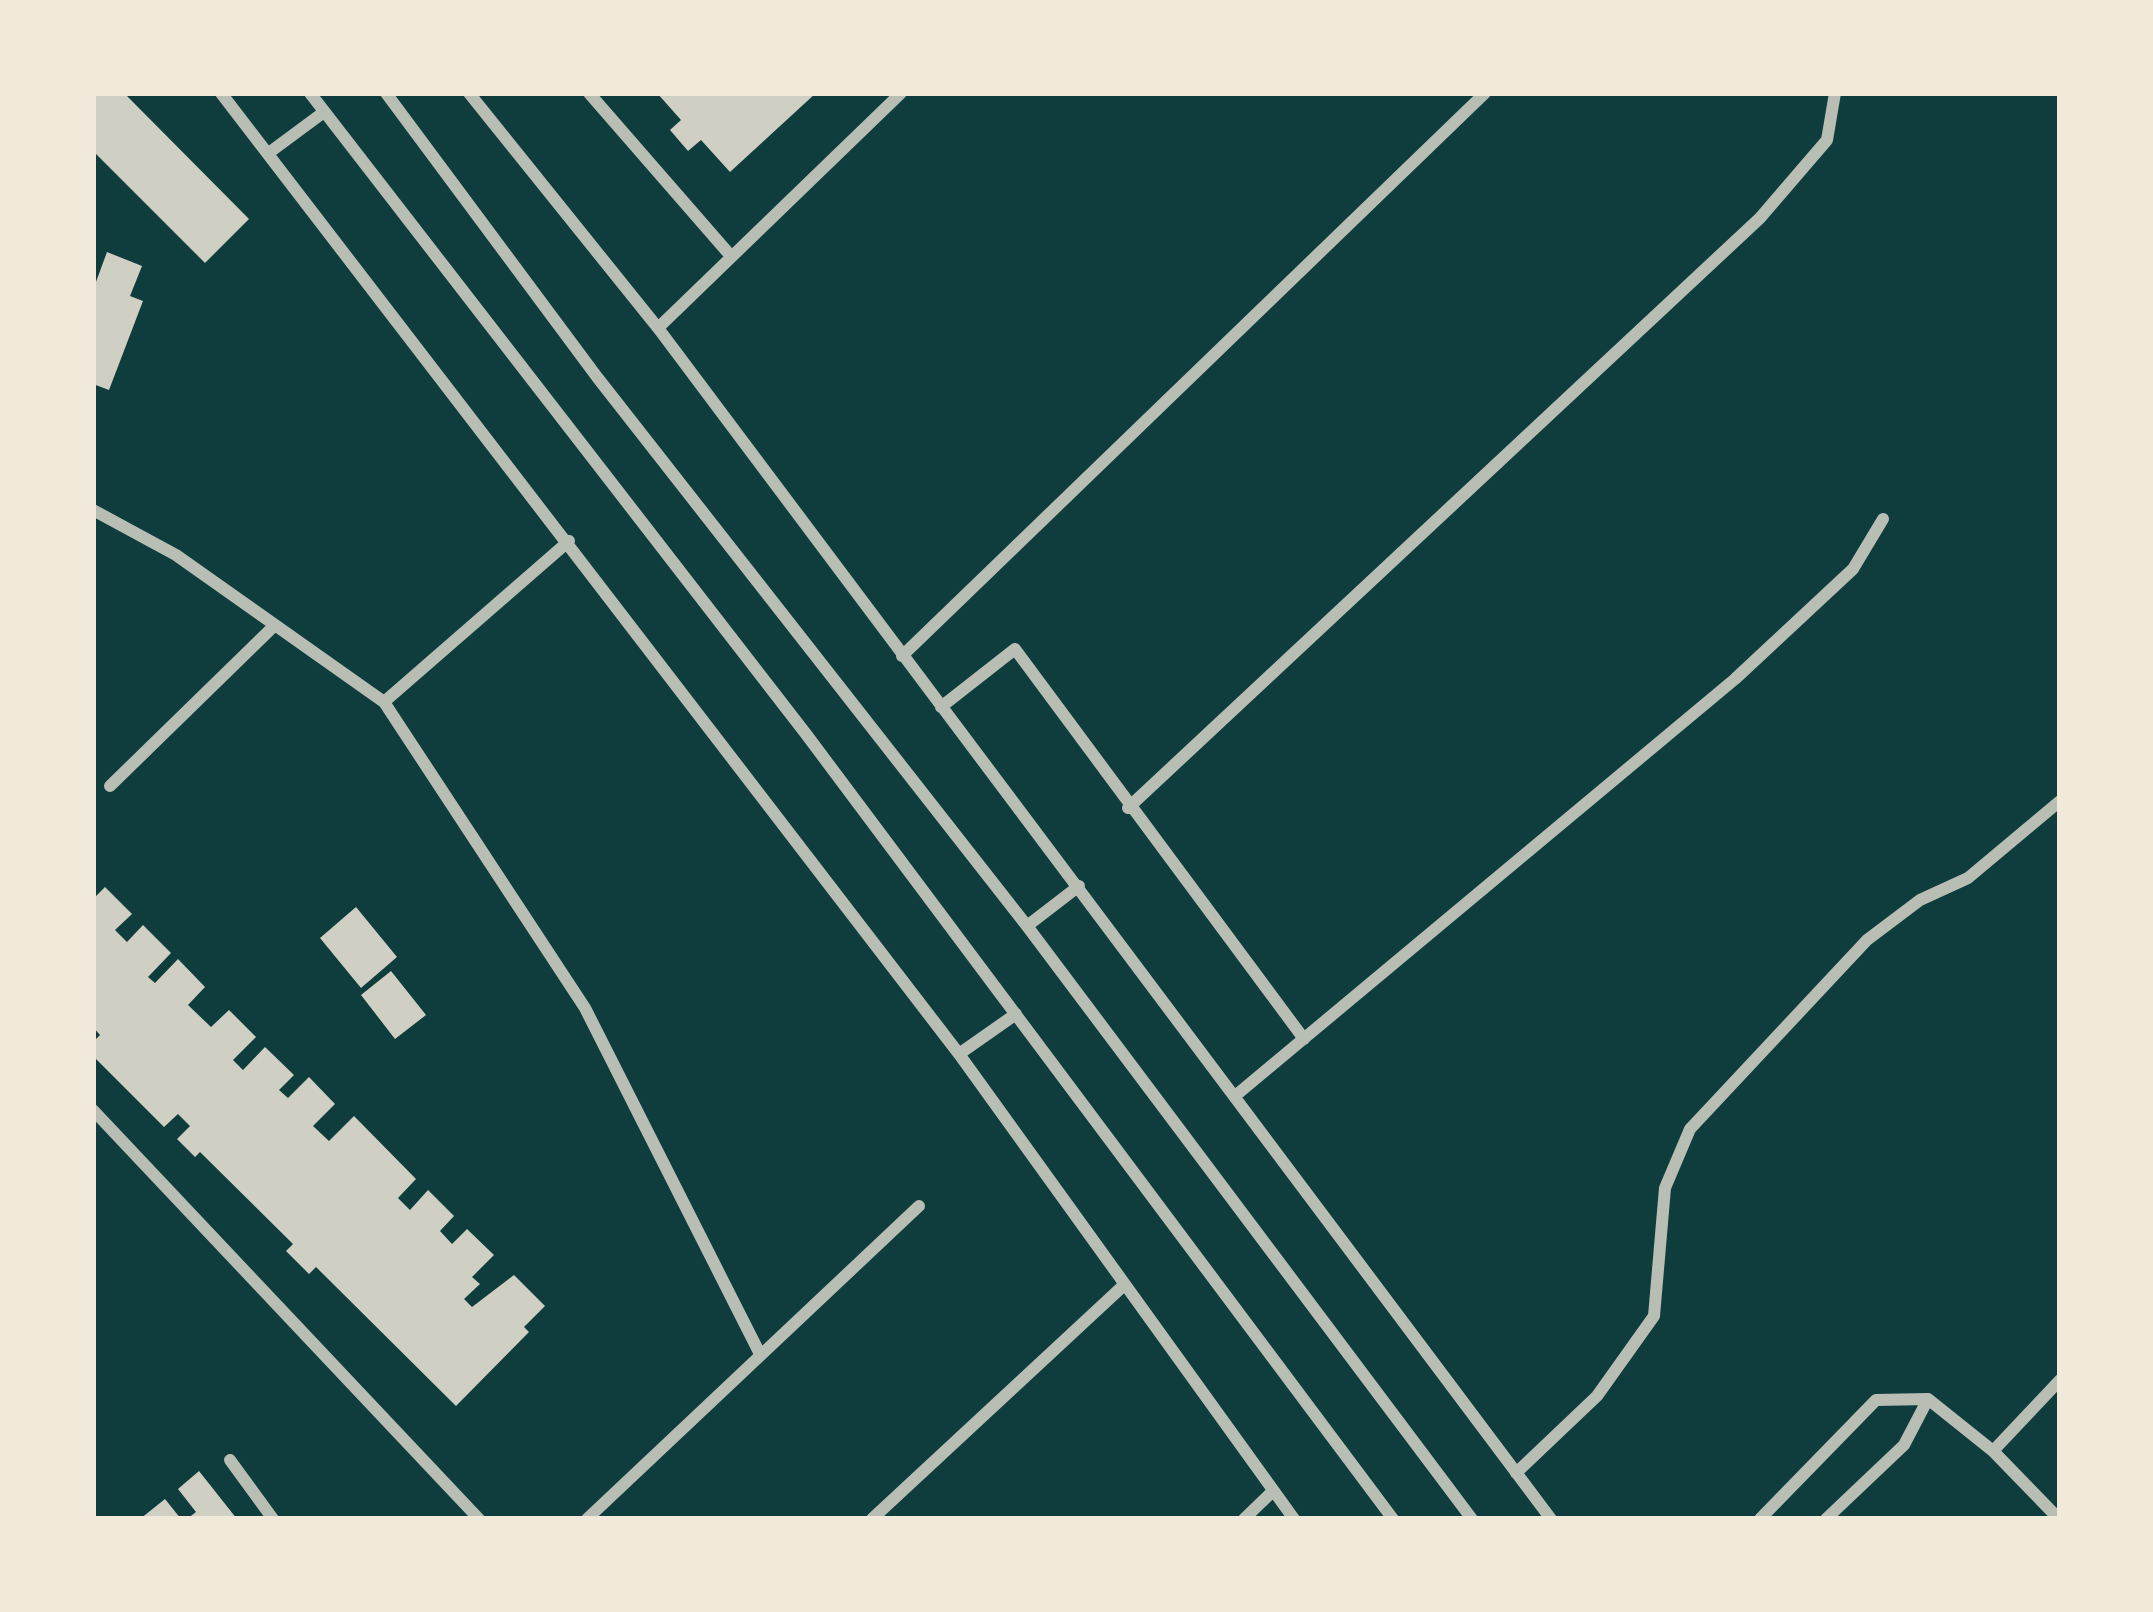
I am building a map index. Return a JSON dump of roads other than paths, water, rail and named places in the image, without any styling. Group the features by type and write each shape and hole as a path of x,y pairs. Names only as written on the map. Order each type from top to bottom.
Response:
{"street":[{"path":"221,93 959,1054 1294,1519"},
{"path":"310,93 594,456 1393,1519"},
{"path":"386,93 611,395 1028,926 1466,1517"},
{"path":"470,93 658,328 1551,1519"},
{"path":"589,93 730,255"},
{"path":"658,328 901,93"},
{"path":"902,656 1485,93"},
{"path":"1128,808 1760,218 1827,140 1835,93"},
{"path":"270,152 324,112"},
{"path":"93,510 176,555 384,702 585,1008 760,1354"},
{"path":"1235,1096 1736,679 1853,569 1883,519"},
{"path":"384,702 569,542"},
{"path":"110,786 275,625"},
{"path":"941,706 1015,650 1304,1039"},
{"path":"1516,1473 1598,1396 1654,1316 1665,1188 1690,1129 1867,940 1920,900 1968,878 2060,801"},
{"path":"1028,926 1079,886"},
{"path":"959,1054 1016,1014"},
{"path":"93,1110 479,1519"},
{"path":"587,1519 920,1206"},
{"path":"872,1519 1123,1286"},
{"path":"1993,1450 2060,1380"},
{"path":"1826,1519 1904,1445 1928,1399"},
{"path":"1760,1519 1876,1400 1928,1399 1993,1450 2059,1519"},
{"path":"230,1460 273,1519"},
{"path":"1244,1519 1273,1491"}]}
